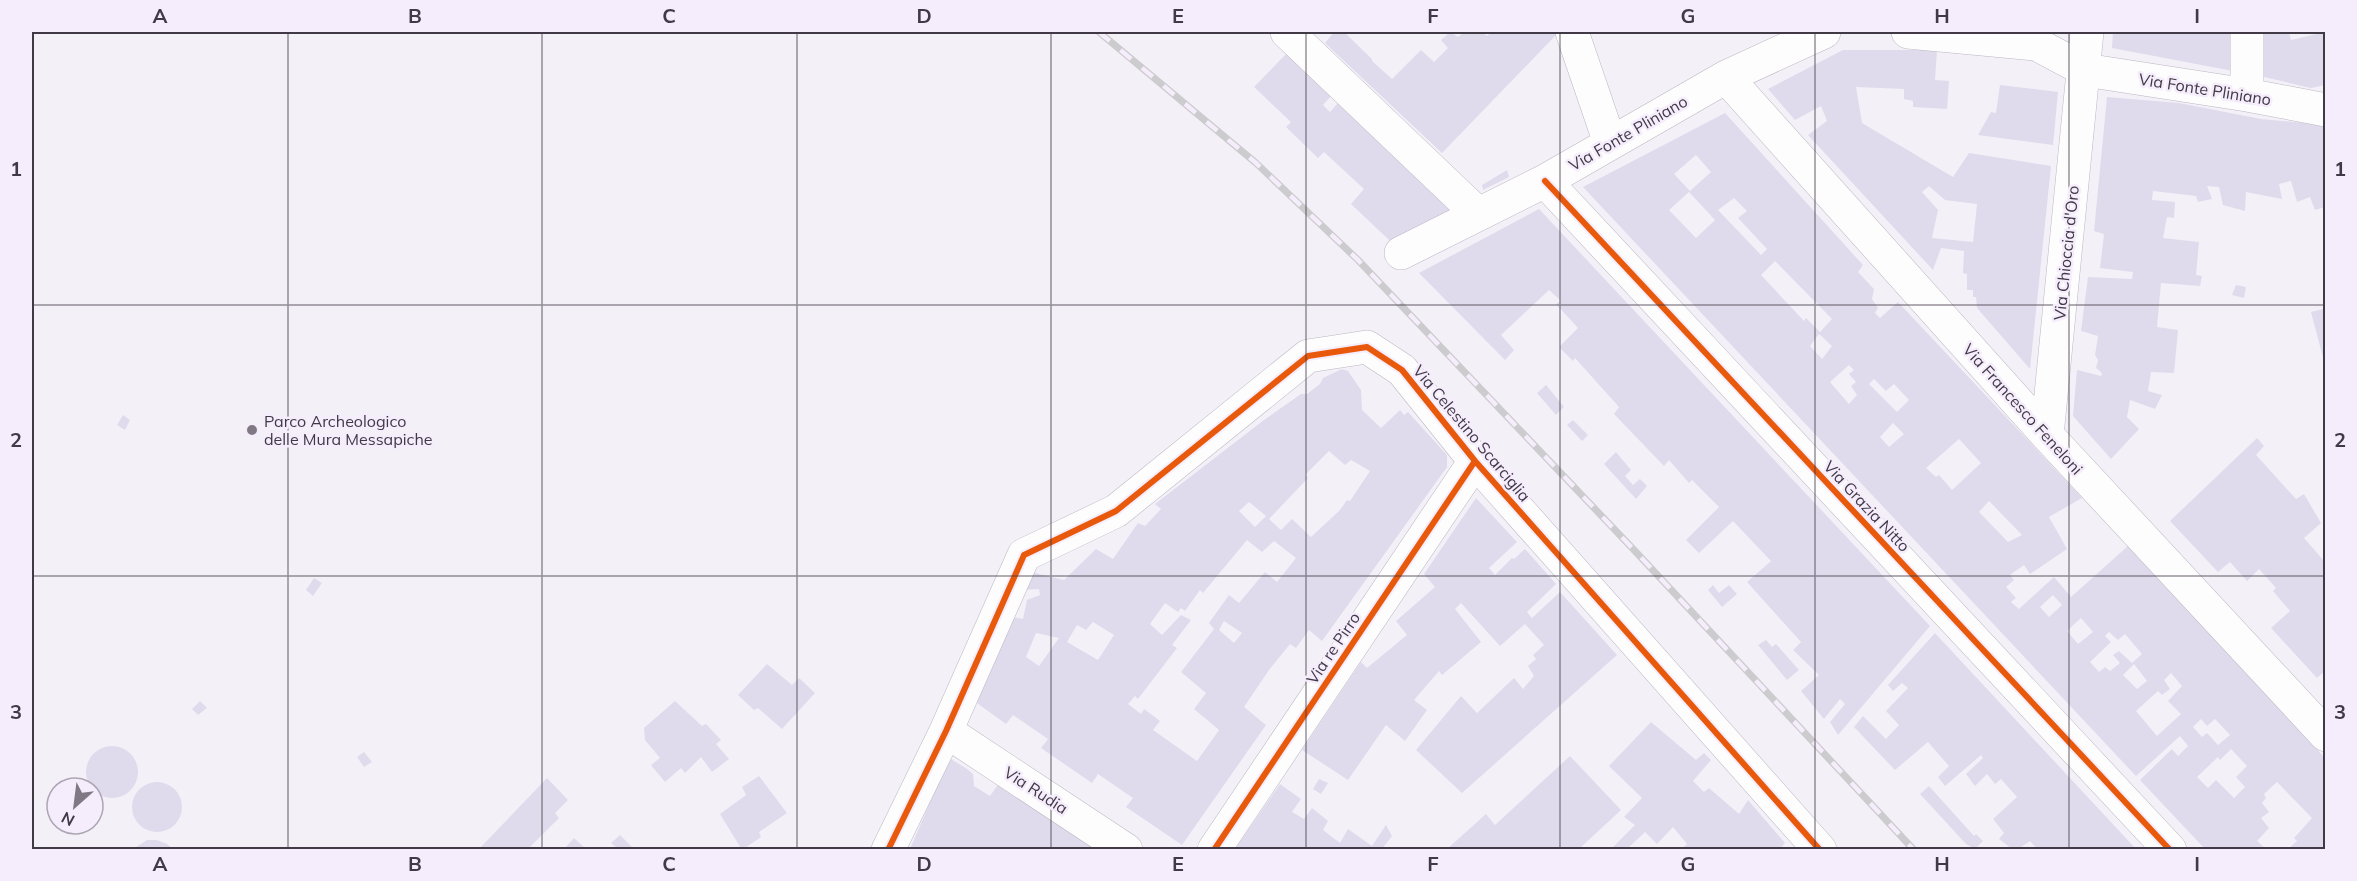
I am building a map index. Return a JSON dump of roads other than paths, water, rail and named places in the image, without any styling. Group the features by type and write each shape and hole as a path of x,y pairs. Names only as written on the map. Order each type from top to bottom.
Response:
{"street":[{"path":"1287,32 1478,214"},
{"path":"1572,32 1611,143"},
{"name":"Via Fonte Pliniano","path":"1401,253 1545,181 1726,77 1824,32"},
{"name":"Via Fonte Pliniano","path":"1908,32 2036,44 2085,70 2247,95 2325,110"},
{"path":"2085,70 2087,32"},
{"path":"2247,32 2247,95"},
{"name":"Via Chioccia d'Oro","path":"2047,435 2085,70"},
{"name":"Via Francesco Feneloni","path":"1726,77 2047,435 2325,735"},
{"name":"Via Grazia Nitto","path":"1545,181 2170,849"},
{"name":"Via Celestino Scarciglia","path":"946,731 1024,555 1116,511 1308,356 1367,346 1402,370 1475,461 1820,849"},
{"name":"Via re Pirro","path":"1214,849 1475,461"},
{"path":"888,849 946,731"},
{"name":"Via Rudia","path":"946,731 1126,849"}],"railway":[{"path":"1099,32 1256,163 1358,260 1635,551 1914,850"}],"place":[{"name":"Parco Archeologico delle Mura Messapiche","path":"252,430"}]}
